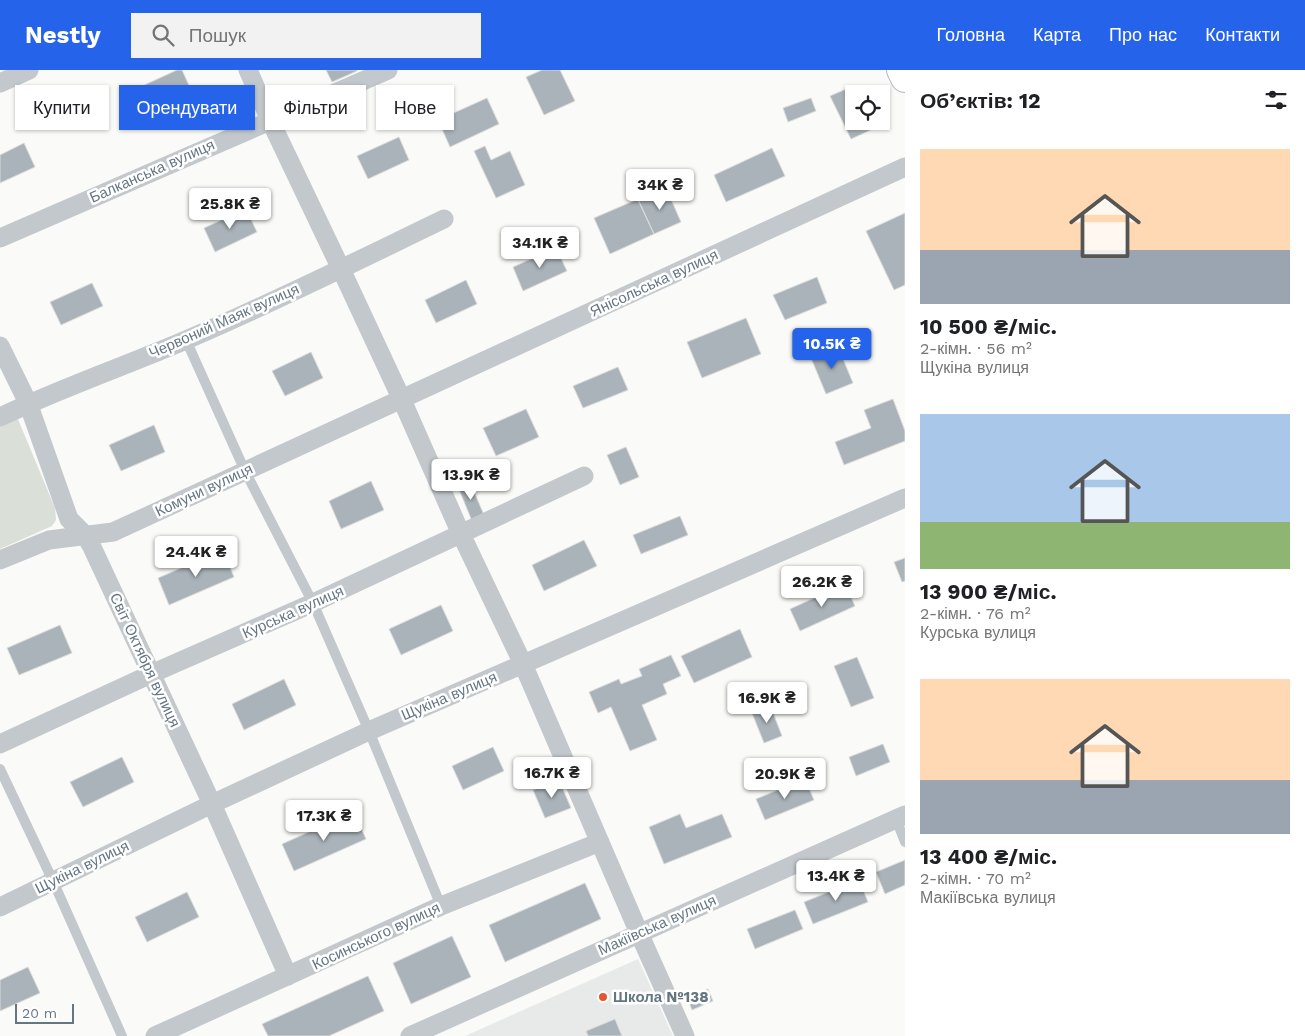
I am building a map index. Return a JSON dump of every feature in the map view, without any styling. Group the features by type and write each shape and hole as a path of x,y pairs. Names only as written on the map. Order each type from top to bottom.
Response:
{"main road":[{"path":"901,70 905,78"}],"street":[{"path":"0,83 29,70"},
{"path":"248,70 265,109"},
{"name":"Балканська вулиця","path":"353,85 388,70"},
{"name":"Балканська вулиця","path":"0,238 265,122"},
{"path":"275,130 402,400 461,534 523,664 685,1036"},
{"name":"Янісольська вулиця","path":"402,400 905,167"},
{"name":"Червоний Маяк вулиця","path":"0,417 28,403 186,340 341,269 444,219"},
{"name":"Світ Октября вулиця","path":"0,346 28,403 69,519 85,535 91,545 212,804 288,976"},
{"name":"Комуни вулиця","path":"0,560 49,540 112,532 402,400"},
{"name":"Курська вулиця","path":"0,744 152,674 312,604 584,476"},
{"name":"Щукіна вулиця","path":"0,907 212,804 369,731 905,498"},
{"name":"Макіївська вулиця","path":"410,1036 900,817"},
{"name":"Косинського вулиця","path":"155,1036 441,906 600,842"}],"lane":[{"path":"186,340 245,471 312,604 369,731 441,906"},
{"path":"0,769 53,881 122,1036"},
{"path":"900,817 905,842"}],"shaded area":[{"path":"17,417 55,508 56,520 52,526 0,549 0,425"},
{"name":"Школа №138","path":"638,959 673,1036 465,1036"}],"building":[{"path":"177,70 182,70 189,85 144,85"},
{"path":"326,70 357,70 357,71 332,82"},
{"path":"542,70 560,70 575,101 544,115 526,77"},
{"path":"845,89 845,127 830,96"},
{"path":"487,98 499,124 450,147 442,130 454,130 454,113"},
{"path":"811,98 816,111 788,122 783,108"},
{"path":"847,130 871,130 851,139"},
{"path":"399,137 409,160 368,179 357,156"},
{"path":"24,143 35,167 0,183 0,155"},
{"path":"485,146 491,160 510,151 525,185 496,198 474,151"},
{"path":"772,148 785,176 726,202 714,175"},
{"path":"666,188 681,222 654,234 638,200"},
{"path":"638,199 654,234 610,254 594,218"},
{"path":"246,209 257,232 215,252 204,228"},
{"path":"905,213 905,285 894,290 866,231"},
{"path":"556,248 567,271 523,291 513,267"},
{"path":"817,277 827,303 785,320 773,295"},
{"path":"466,280 477,304 436,323 425,300"},
{"path":"92,283 103,306 61,325 50,302"},
{"path":"746,318 761,354 702,378 687,342"},
{"path":"838,347 853,383 826,394 811,358"},
{"path":"311,352 323,378 285,396 272,371"},
{"path":"618,367 628,390 583,408 573,386"},
{"path":"893,399 905,431 905,441 844,465 835,442 871,428 864,410"},
{"path":"526,409 539,437 496,456 483,428"},
{"path":"154,425 165,452 121,471 109,445"},
{"path":"626,447 639,477 620,485 607,455"},
{"path":"371,481 384,510 341,529 329,501"},
{"path":"470,482 484,515 472,521 458,487"},
{"path":"680,516 688,535 641,554 633,535"},
{"path":"584,540 597,566 544,591 532,565"},
{"path":"223,550 234,577 169,605 158,578"},
{"path":"905,558 905,581 902,582 894,562"},
{"path":"845,584 855,606 800,631 790,609"},
{"path":"441,605 453,631 401,655 389,629"},
{"path":"60,625 72,653 19,675 7,648"},
{"path":"740,629 752,657 694,683 681,656"},
{"path":"671,655 681,676 663,684 667,694 642,705 657,740 630,751 611,707 598,713 589,692 619,679 621,684 642,676 639,669"},
{"path":"857,657 874,698 851,707 834,666"},
{"path":"284,679 296,705 244,730 232,704"},
{"path":"770,705 782,736 764,743 752,713"},
{"path":"883,744 890,762 856,776 849,757"},
{"path":"493,747 504,771 463,790 452,766"},
{"path":"122,757 134,782 83,807 70,782"},
{"path":"805,779 814,800 765,820 756,799"},
{"path":"559,780 571,808 545,818 533,790"},
{"path":"354,812 366,839 294,871 282,844"},
{"path":"680,814 686,828 722,814 732,837 664,864 649,827"},
{"path":"905,860 905,885 885,894 876,872"},
{"path":"859,880 868,902 813,924 804,902"},
{"path":"585,883 601,919 505,962 489,925"},
{"path":"187,892 199,917 147,942 135,917"},
{"path":"795,910 803,929 755,949 747,929"},
{"path":"452,936 471,977 411,1004 393,963"},
{"path":"28,967 40,993 0,1011 0,980"},
{"path":"368,976 384,1011 329,1036 268,1036 262,1024"},
{"path":"708,989 713,1001 692,1010 687,997"},
{"path":"615,1019 622,1036 588,1036 586,1031"}],"place":[{"name":"Школа №138","path":"603,997"}]}
